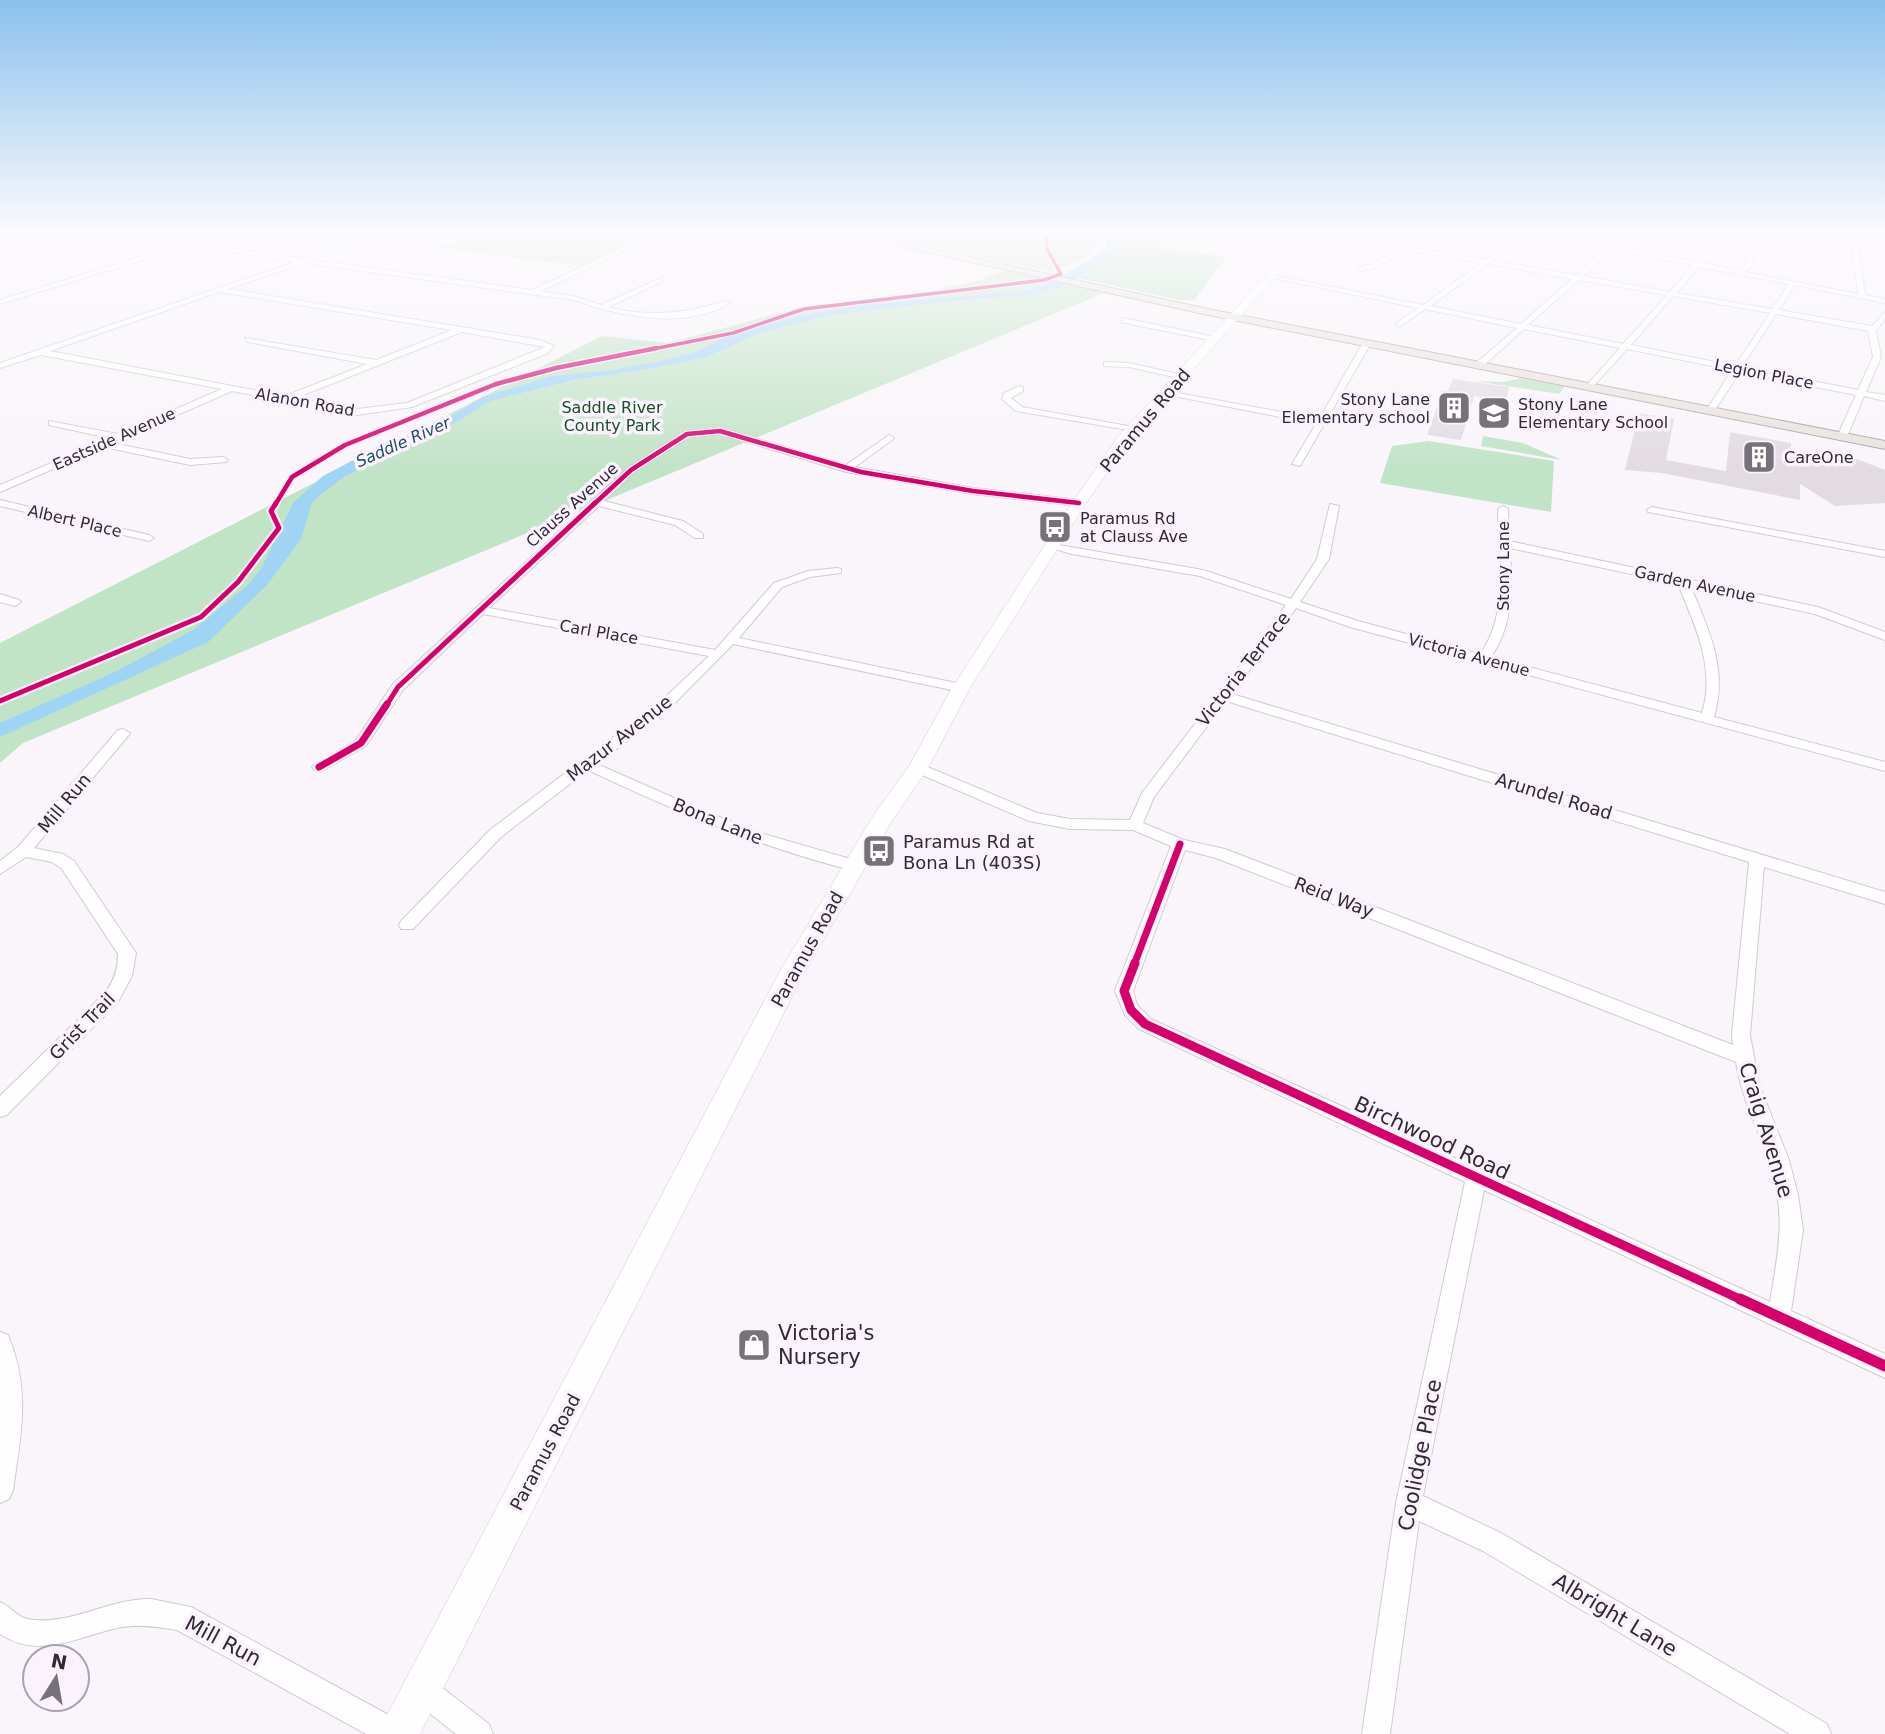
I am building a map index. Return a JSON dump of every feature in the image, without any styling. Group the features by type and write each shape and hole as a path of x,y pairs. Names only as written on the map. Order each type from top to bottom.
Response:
{"main road":[{"path":"1202,310 1885,445"},
{"name":"Paramus Road","path":"397,1734 789,978 855,866 918,768 961,688 1079,503 1134,428 1241,310"}],"street":[{"path":"0,366 161,310"},
{"path":"343,310 540,342"},
{"path":"617,310 669,316 703,310"},
{"path":"1399,325 1422,310"},
{"name":"Legion Place","path":"1440,310 1885,398"},
{"path":"1479,365 1542,310"},
{"path":"1590,387 1658,310"},
{"path":"1764,310 1873,329"},
{"path":"1710,411 1776,312"},
{"path":"1842,437 1877,358 1873,329 1885,314"},
{"path":"1123,320 1214,339"},
{"path":"284,399 462,329"},
{"path":"248,340 378,363"},
{"name":"Alanon Road","path":"40,352 346,411 397,408 549,349 548,344 540,342"},
{"path":"1297,464 1367,343"},
{"path":"1107,364 1129,365 1175,385 1321,422"},
{"name":"Eastside Avenue","path":"0,489 229,389"},
{"path":"1020,389 1007,395 1006,399 1019,410 1134,428"},
{"path":"52,423 120,437"},
{"name":"Clauss Avenue","path":"319,767 361,743 398,687 631,470 687,434 720,431 846,469 973,491 1079,503"},
{"path":"846,469 889,438"},
{"path":"103,444 190,462 223,460"},
{"path":"596,502 679,523 699,536"},
{"name":"Albert Place","path":"0,503 149,538"},
{"name":"Victoria Terrace","path":"1135,825 1147,796 1293,604 1323,559 1334,506"},
{"name":"Stony Lane","path":"1483,659 1497,640 1506,609 1503,509"},
{"path":"1652,510 1885,554"},
{"name":"Garden Avenue","path":"1502,543 1818,611 1885,636"},
{"name":"Victoria Avenue","path":"1053,547 1096,556 1179,567 1293,604 1483,659 1885,767"},
{"name":"Mazur Avenue","path":"407,925 496,833 666,704 731,640 778,586 808,574 837,571"},
{"path":"1683,582 1710,653 1714,674 1714,694 1707,719"},
{"path":"0,598 15,602"},
{"name":"Carl Place","path":"480,610 718,653"},
{"path":"731,640 961,688"},
{"name":"Arundel Road","path":"1223,695 1885,898"},
{"name":"Mill Run","path":"0,869 23,851 123,733"},
{"name":"Bona Lane","path":"586,764 733,828 805,855 855,866"},
{"name":"Reid Way","path":"918,768 1042,819 1070,824 1135,825 1180,844 1220,853 1744,1057"},
{"name":"Birchwood Road","path":"1180,844 1124,991 1126,1003 1133,1014 1145,1024 1885,1366"},
{"name":"Grist Trail","path":"0,1110 112,997 128,967 127,953 68,865 57,858 23,851"},
{"name":"Craig Avenue","path":"1757,859 1741,1035 1749,1084 1779,1160 1788,1195 1792,1230 1779,1317"},
{"name":"Coolidge Place","path":"1376,1734 1409,1503 1476,1178"},
{"path":"0,1343 10,1379 12,1404 0,1490"},
{"name":"Albright Lane","path":"1409,1503 1492,1542 1817,1734"},
{"name":"Mill Run","path":"0,1615 23,1631 50,1634 121,1614 151,1611 180,1617 397,1734"},
{"path":"421,1689 480,1734"}],"green space":[{"name":"Saddle River County Park","path":"792,310 1063,310 23,743 0,763 0,643 602,336 668,343"},
{"path":"1522,378 1565,386 1559,394 1475,381 1504,382"},
{"path":"1483,436 1523,443 1562,460 1481,446"},
{"path":"1429,441 1554,461 1551,512 1380,483 1392,446"}],"water":[{"name":"Saddle River","path":"874,310 830,315 763,332 706,357 573,380 490,401 435,435 345,476 312,503 301,539 267,585 208,642 0,737 0,723 117,671 193,630 248,585 261,569 293,503 323,476 359,457 423,434 482,397 552,376 614,370 661,361 698,351 716,341 757,327 813,313"}],"building":[{"name":"Stony Lane Elementary school","path":"1453,379 1509,387 1506,401 1474,396 1461,440 1427,435 1443,391 1448,391"},
{"name":"CareOne","path":"1639,413 1674,419 1666,460 1726,471 1730,432 1791,443 1791,458 1829,448 1885,470 1885,503 1835,506 1800,484 1800,500 1662,473 1625,470"}],"cycle path":[{"path":"0,701 201,617 238,582 279,528 271,511 292,477 345,445 496,384 556,368 733,333 801,310"},
{"path":"319,767 361,743 398,687 631,470 687,434 720,431 861,472 973,491 1079,503"},
{"path":"1180,844 1124,991 1131,1010 1145,1024 1885,1366"}],"place":[{"name":"Stony Lane Elementary school","path":"1454,408"},
{"name":"Stony Lane Elementary School","path":"1494,413"},
{"name":"CareOne","path":"1759,457"},
{"name":"Paramus Rd at Clauss Ave","path":"1055,527"},
{"name":"Paramus Rd at Bona Ln (403S)","path":"879,851"},
{"name":"Victoria's Nursery","path":"754,1345"}]}
